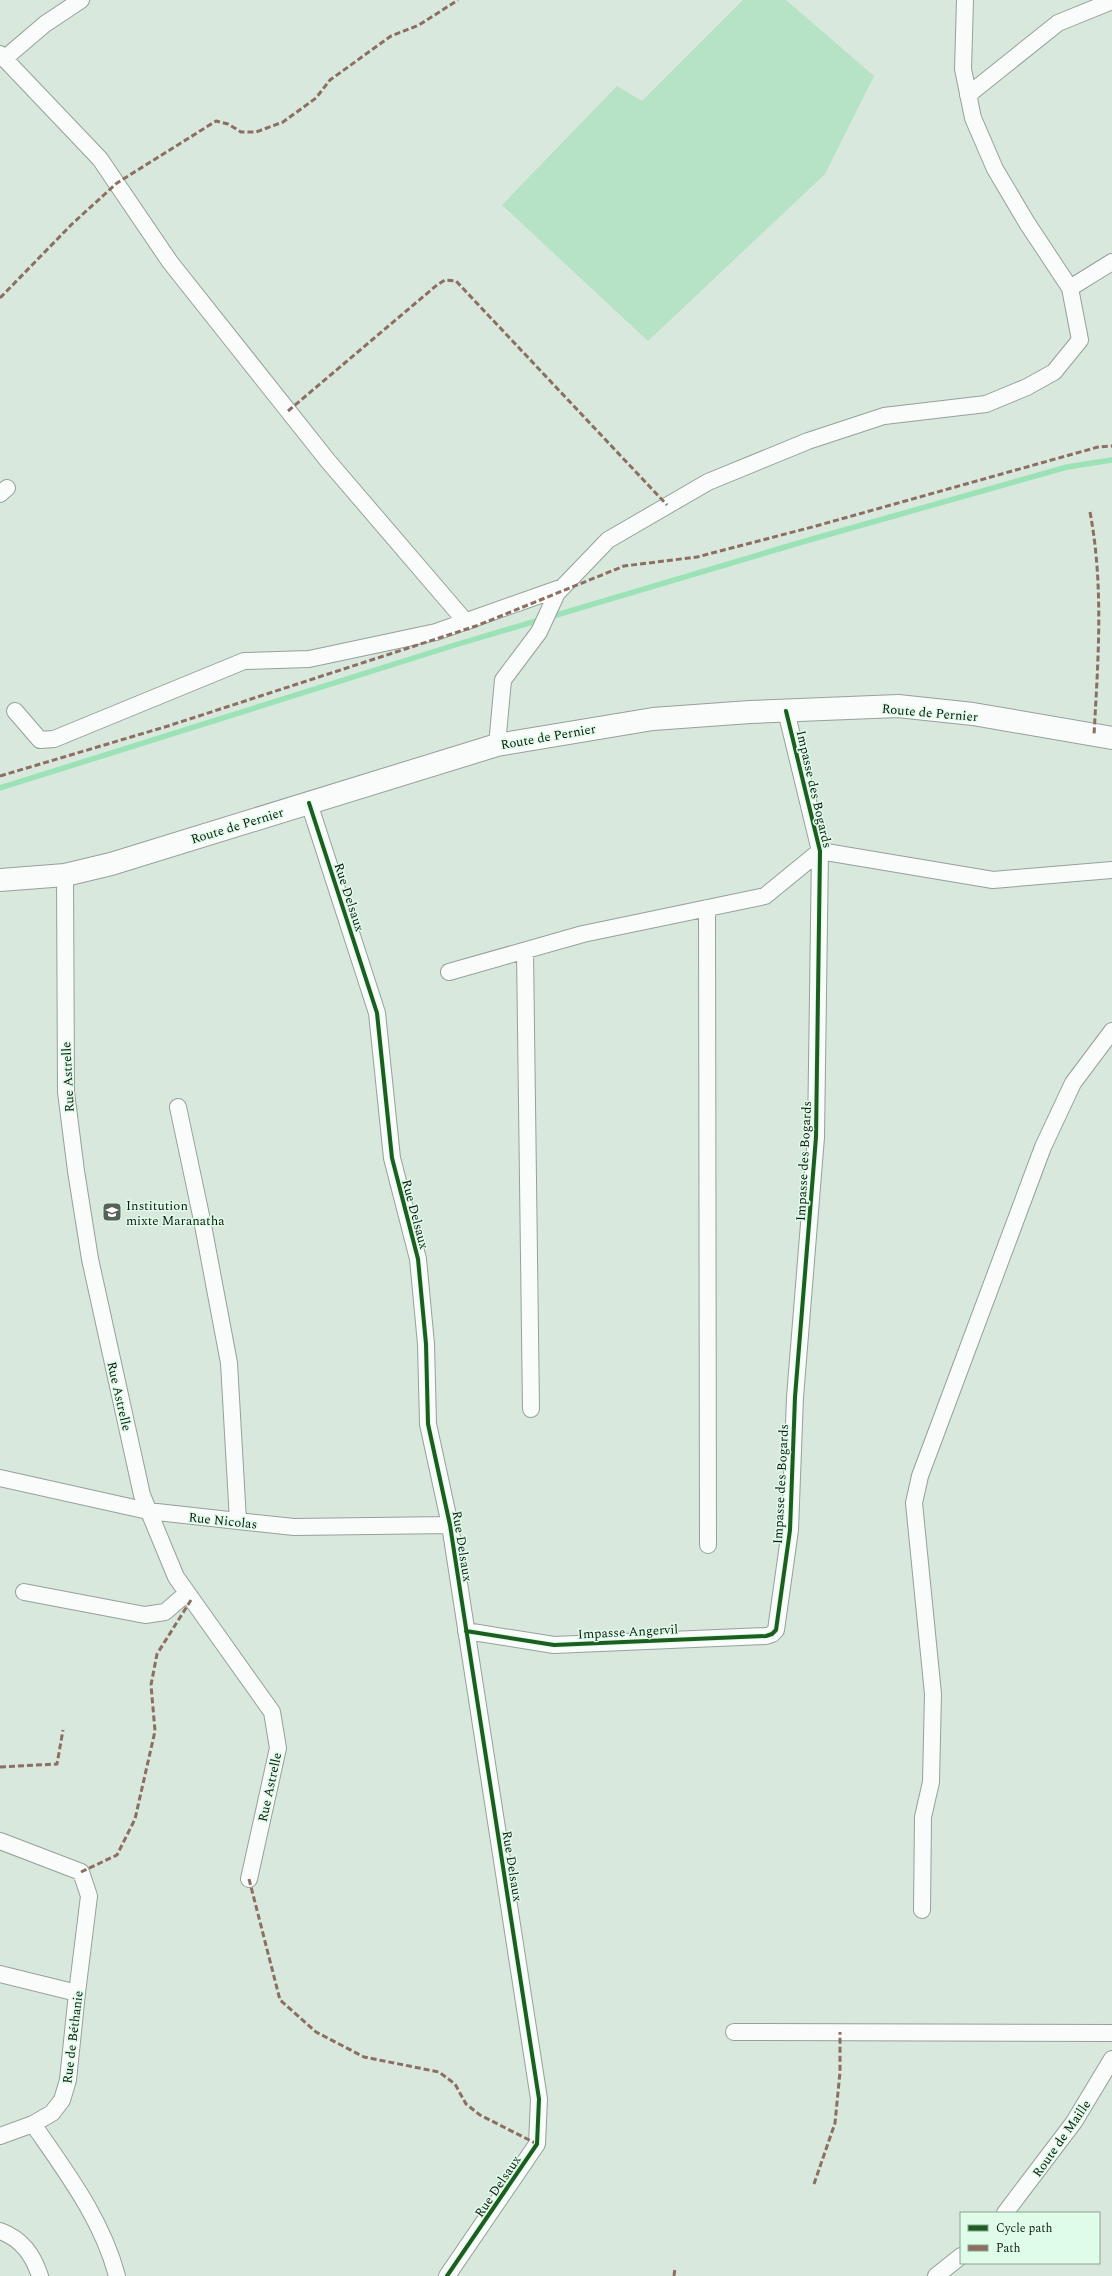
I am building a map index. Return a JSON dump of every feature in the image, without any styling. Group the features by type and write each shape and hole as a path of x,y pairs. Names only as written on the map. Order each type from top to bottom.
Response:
{"street":[{"path":"81,0 45,24 2,56 100,159 170,262 328,461 466,622"},
{"path":"497,745 503,680 539,632 560,590 608,540 708,482 808,441 884,416 986,404 1027,387 1054,372 1080,340 1070,288 1027,223 995,169 973,118 963,69 965,0"},
{"path":"968,95 1058,23 1112,1"},
{"path":"1070,288 1112,262"},
{"path":"15,710 40,740 54,739 244,661 309,659 436,632 560,590"},
{"name":"Route de Pernier","path":"0,880 65,874 111,864 497,745 654,719 898,706 973,714 1112,738"},
{"name":"Impasse des Bogards","path":"778,1615 790,1530 795,1397 816,1137 820,851 786,711"},
{"name":"Rue Delsaux","path":"309,803 377,1013 392,1158 418,1259 426,1344 428,1424 450,1525 538,2107 537,2144 447,2276"},
{"path":"449,972 583,934 765,896 820,851 993,880 1112,870"},
{"name":"Rue Astrelle","path":"65,874 66,1092 76,1171 101,1310 142,1495 176,1577 272,1712 278,1748 249,1879"},
{"path":"707,908 708,1545"},
{"path":"526,951 532,1409"},
{"path":"922,1910 923,1817 931,1782 933,1694 914,1504 920,1476 1043,1147 1073,1083 1112,1031"},
{"path":"178,1107 202,1220 229,1363 238,1521"},
{"name":"Rue Nicolas","path":"0,1478 148,1512 294,1527 450,1525"},
{"path":"24,1592 145,1615 165,1612 187,1593"},
{"name":"Impasse Angervil","path":"466,1631 554,1645 766,1636 772,1634 776,1630 778,1615"},
{"name":"Rue de Béthanie","path":"0,1841 81,1872 89,1896 68,2080 62,2100 52,2113 33,2124 0,2136"},
{"path":"0,1974 77,1993"},
{"path":"734,2032 1112,2033"},
{"name":"Route de Maille","path":"1006,2212 1074,2122 1112,2060"},
{"path":"33,2124 96,2219 111,2252 117,2276"},
{"path":"0,2232 15,2238 26,2248 35,2260 40,2276"},
{"path":"936,2276 960,2257"}],"green space":[{"path":"743,0 786,0 874,76 825,174 648,341 502,205 617,86 642,101"}],"waterway":[{"path":"0,788 455,645 809,540 1067,467 1112,460"}],"marked path":[{"path":"0,298 72,224 117,183 216,121 228,124 241,132 256,132 283,122 316,98 330,80 391,36 419,25 458,0"},
{"path":"288,411 437,285 445,280 456,281 667,505"},
{"path":"0,776 168,726 476,626 624,566 697,557 816,526 1098,447 1112,446"},
{"path":"1090,512 1097,568 1099,624 1094,735"},
{"path":"81,1872 117,1855 135,1819 155,1731 151,1685 157,1654 191,1600"},
{"path":"0,1767 57,1764 63,1730"},
{"path":"249,1879 280,2000 316,2032 364,2057 439,2072 455,2084 466,2104 480,2115 537,2144"},
{"path":"814,2184 835,2123 840,2072 840,2032"},
{"path":"674,2276 675,2268"}],"cycle path":[{"path":"466,1631 554,1645 766,1636 772,1634 776,1630 790,1530 795,1397 816,1137 820,851 786,711"},
{"path":"309,803 377,1013 392,1158 418,1259 426,1344 428,1424 450,1525 539,2099 537,2144 447,2276"}],"place":[{"name":"Institution mixte Maranatha","path":"112,1212"}]}
